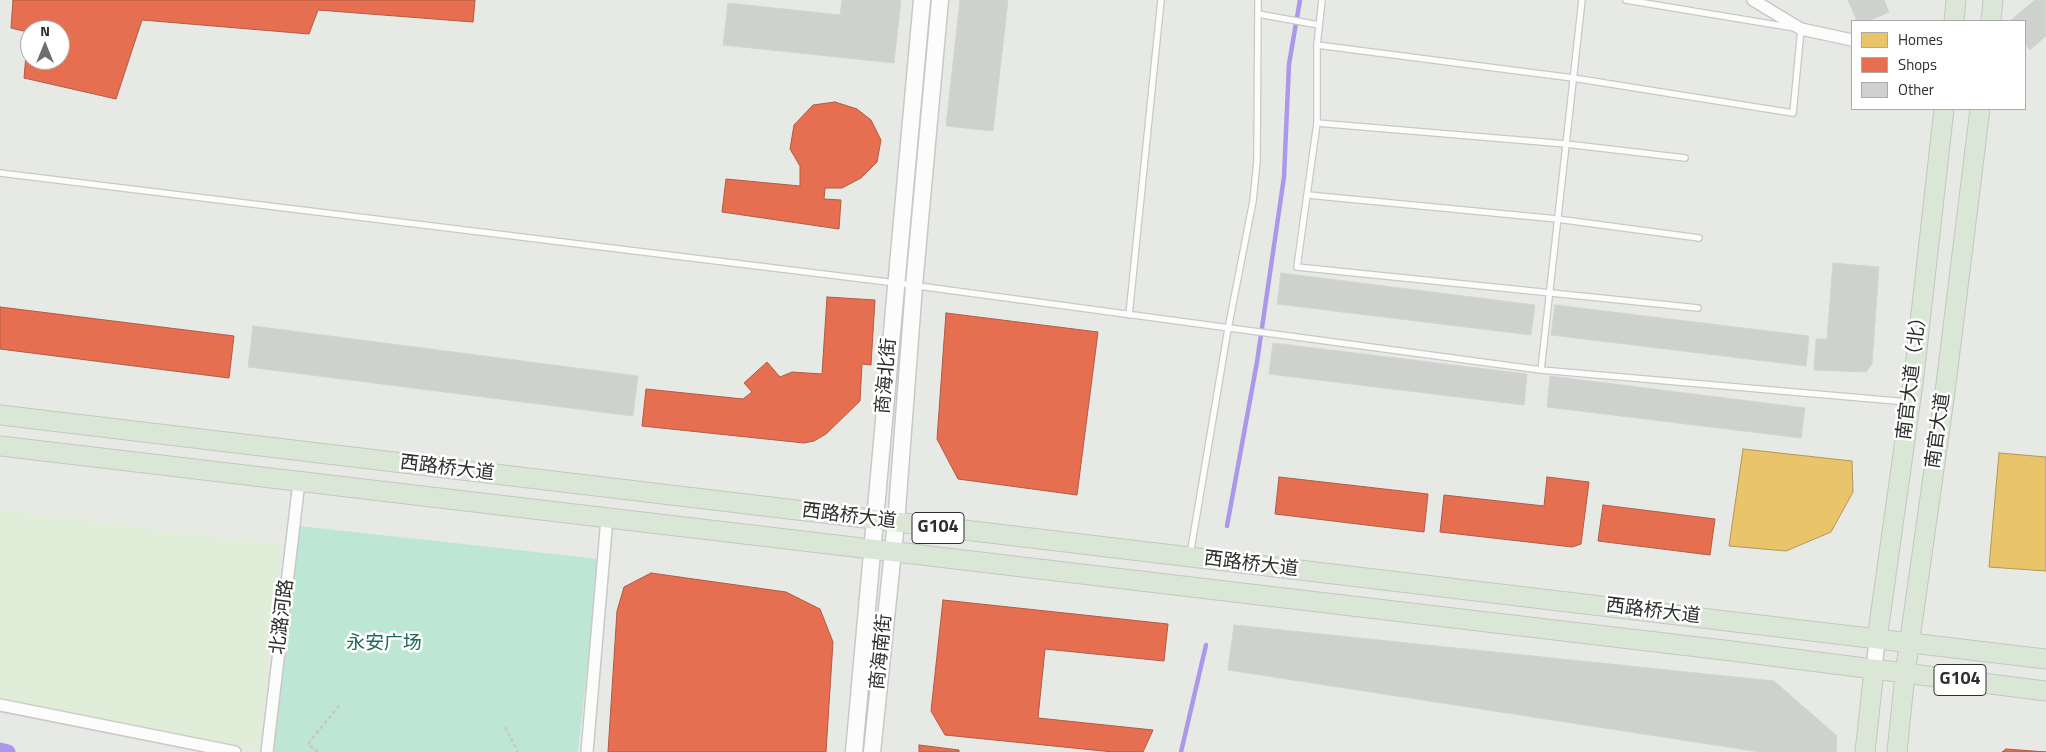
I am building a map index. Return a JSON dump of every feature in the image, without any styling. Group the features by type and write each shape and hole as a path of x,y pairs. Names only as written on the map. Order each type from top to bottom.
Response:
{"main road":[{"name":"商海北街","path":"854,752 922,0"},
{"name":"商海北街","path":"893,552 914,286 940,0"},
{"path":"1954,20 1956,0"},
{"path":"1991,20 1993,0"},
{"name":"南官大道（北）","path":"1877,639 1910,402 1944,110"},
{"name":"南官大道","path":"1897,752 1905,674 1944,401 1980,110"},
{"name":"西路桥大道","path":"0,416 1877,639"},
{"name":"西路桥大道","path":"0,446 1732,651 1874,670"},
{"name":"商海南街","path":"872,752 893,552"},
{"name":"G104","path":"1877,639 2046,659"},
{"path":"1865,752 1874,670"},
{"name":"G104","path":"1874,670 2046,690"}],"street":[{"path":"1753,0 1801,29 1851,40"},
{"name":"北潞河路","path":"267,752 299,482"},
{"path":"587,752 608,518"},
{"path":"1874,670 1877,639"},
{"path":"0,705 235,752"}],"lane":[{"path":"1129,315 1162,0"},
{"path":"1189,558 1228,329 1253,201 1257,161 1258,0"},
{"path":"1322,0 1317,45 1317,123 1297,267 1698,308"},
{"path":"1541,370 1582,0"},
{"path":"1317,45 1573,78 1793,112 1801,29 1626,0"},
{"path":"1258,14 1319,25"},
{"path":"1317,123 1566,144 1685,158"},
{"path":"0,173 896,283 1541,370 1910,402"},
{"path":"1308,195 1558,220 1699,238"}],"path":[{"path":"318,752 308,744 341,703"},
{"path":"505,727 518,752"}],"shaded area":[{"path":"0,510 282,546 259,750 215,746 0,702"}],"green space":[{"name":"永安广场","path":"290,525 599,559 578,752 263,752"}],"building: Homes":[{"path":"1743,449 1852,461 1853,492 1831,532 1786,551 1729,546"},
{"path":"1999,453 2046,457 2046,571 1989,567"}],"building: Shops":[{"path":"13,0 475,0 473,22 318,10 309,34 142,20 116,99 24,78 25,70 70,70 70,20 20,20 20,30 11,28"},
{"path":"835,102 857,109 871,120 881,140 877,162 861,178 842,188 825,188 824,199 841,200 839,229 722,212 726,179 800,186 800,166 790,149 794,125 813,105"},
{"path":"827,297 875,300 871,365 862,364 860,401 826,434 814,441 804,443 642,426 646,389 743,399 752,392 744,383 767,362 780,377 792,372 822,374"},
{"path":"0,307 234,336 229,378 0,349"},
{"path":"946,313 1098,332 1077,495 958,479 937,439"},
{"path":"1279,477 1428,494 1424,532 1275,514"},
{"path":"1547,477 1589,482 1581,544 1572,547 1440,532 1444,495 1544,506"},
{"path":"1603,505 1715,519 1710,555 1598,541"},
{"path":"651,573 786,592 820,609 833,642 826,752 608,752 617,611 624,587"},
{"path":"943,600 1168,624 1164,661 1045,649 1038,718 1153,730 1143,752 1113,752 945,735 931,711"},
{"path":"919,745 959,750 959,752 919,752"},
{"path":"2006,749 2046,752 2002,752"}],"building: Other":[{"path":"842,0 901,0 894,63 723,45 728,3 840,15"},
{"path":"960,0 1008,0 993,131 946,126"},
{"path":"1848,0 1884,0 1889,12 1871,20 1857,20"},
{"path":"2035,0 2046,0 2046,36 2030,50 2026,45 2026,20 2011,20"},
{"path":"1833,263 1879,267 1872,364 1866,372 1814,370 1816,339 1827,339"},
{"path":"1281,273 1535,305 1531,335 1277,304"},
{"path":"1555,305 1809,336 1806,366 1551,335"},
{"path":"253,326 638,376 633,416 248,367"},
{"path":"1273,343 1527,374 1524,405 1269,374"},
{"path":"1550,376 1805,408 1801,438 1547,407"},
{"path":"1234,625 1774,681 1837,736 1836,752 1760,752 1228,670"}],"waterway":[{"path":"1227,526 1257,362 1284,177 1289,64 1300,0"},
{"path":"1181,752 1206,645"},
{"path":"0,750 8,752"}]}
